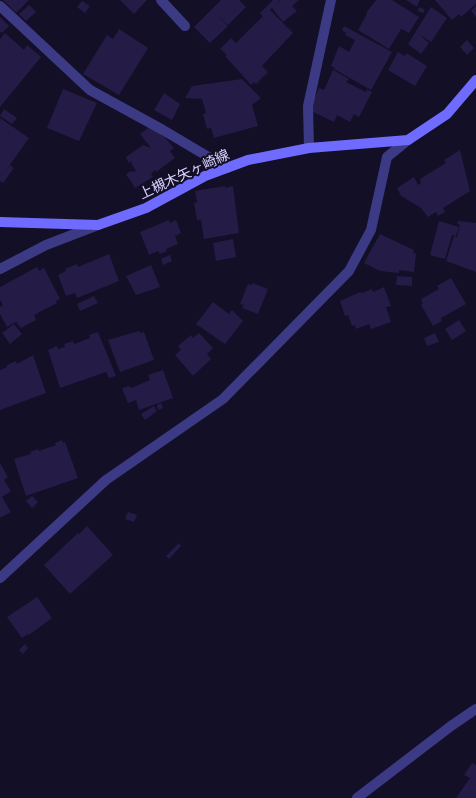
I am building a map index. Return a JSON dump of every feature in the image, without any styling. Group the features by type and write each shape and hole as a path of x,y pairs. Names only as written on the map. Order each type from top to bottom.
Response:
{"main road":[{"name":"上槻木矢ヶ崎線","path":"0,222 98,225 146,208 205,176 248,160 309,148 408,140 447,114 476,80"}],"street":[{"path":"161,0 185,26"},
{"path":"309,148 308,106 331,0"},
{"path":"0,6 90,90 163,130 227,168"},
{"path":"0,578 106,480 223,398 349,271 371,230 388,157 408,140"},
{"path":"0,270 46,245 98,225"},
{"path":"357,798 451,726 476,709"}],"building":[{"path":"3,0 29,0 16,13"},
{"path":"120,0 147,0 134,14"},
{"path":"221,0 239,0 246,7 228,25 215,13 228,26 210,43 194,27"},
{"path":"273,0 280,0 275,5 281,0 299,0 292,6 297,11 283,22 272,8 270,10 293,33 262,66 268,72 256,84 254,82 251,85 225,56 227,55 220,49 231,38 236,43 263,16 260,13"},
{"path":"376,0 392,0 419,17 409,33 401,29 389,49 358,30 367,14 366,13"},
{"path":"406,0 420,0 417,7"},
{"path":"435,0 476,0 476,4 461,17 459,14 452,20"},
{"path":"82,1 90,6 85,13 77,7"},
{"path":"29,5 36,12 26,21 19,14"},
{"path":"476,6 476,17 471,11"},
{"path":"420,7 425,10 423,13 417,11"},
{"path":"431,7 447,18 431,42 419,34 429,43 421,54 408,44"},
{"path":"0,17 9,26 2,33 0,32"},
{"path":"344,26 392,52 371,90 331,66 339,46 349,52 355,40 345,35 346,33 342,30"},
{"path":"119,29 148,48 119,95 83,74 107,35 113,39"},
{"path":"5,33 24,50 27,45 41,57 0,107 0,39"},
{"path":"467,40 474,48 467,55 460,47"},
{"path":"398,52 405,56 406,53 427,66 415,86 388,70"},
{"path":"333,70 349,79 346,82 366,92 367,89 372,92 359,117 354,114 350,122 337,115 334,122 309,110 319,88 324,90"},
{"path":"242,79 261,98 252,105 258,126 214,138 211,128 207,129 203,114 206,113 202,99 185,98 192,86"},
{"path":"63,89 97,103 79,141 47,128"},
{"path":"164,93 180,104 172,120 154,110"},
{"path":"4,109 17,118 12,124 0,116"},
{"path":"0,118 29,138 7,169 6,171 10,165 14,168 3,183 0,181"},
{"path":"151,126 154,131 157,128 174,148 170,151 175,158 156,172 155,170 151,174 153,177 135,188 126,174 131,171 136,171 131,163 132,160 129,163 126,157 143,145 151,148 140,134"},
{"path":"460,150 470,191 443,208 445,212 438,216 436,212 428,217 421,208 401,196 397,188 414,177 418,185 421,183 420,179 446,163 444,160"},
{"path":"225,186 225,188 233,186 239,233 204,239 201,220 197,220 194,203 197,202 195,191"},
{"path":"169,220 170,223 176,220 181,233 175,236 178,244 166,249 167,251 160,254 158,251 149,255 140,232"},
{"path":"439,221 459,227 456,236 452,235 445,259 430,255"},
{"path":"458,221 476,223 476,272 446,261 454,236 457,237 460,225 457,224"},
{"path":"380,234 414,250 413,252 416,254 414,272 399,270 399,273 380,271 364,263"},
{"path":"233,239 236,257 216,261 213,243"},
{"path":"109,254 119,281 77,298 75,293 66,296 58,275 66,271 65,269 77,264 78,267"},
{"path":"170,255 172,261 163,265 161,259"},
{"path":"151,265 160,287 136,295 126,276"},
{"path":"37,267 39,271 44,268 60,299 56,301 57,303 34,315 36,320 21,328 16,322 7,327 0,314 0,307 3,305 0,300 0,287"},
{"path":"397,276 412,277 412,286 396,285"},
{"path":"451,278 466,304 441,318 442,321 433,326 421,305 423,304 421,299 439,289 437,286"},
{"path":"253,283 268,289 258,314 242,308 244,305 240,304 248,284 252,285"},
{"path":"384,287 391,306 386,307 391,322 371,329 369,324 356,329 355,325 352,326 348,315 345,316 340,301 360,292 362,293 372,289 373,292"},
{"path":"94,296 98,303 80,311 77,304"},
{"path":"213,302 229,314 232,310 243,321 225,344 196,324"},
{"path":"459,320 466,331 452,340 445,329"},
{"path":"14,324 22,334 10,344 2,333"},
{"path":"139,331 140,333 144,332 154,360 120,372 108,340"},
{"path":"98,332 116,376 109,378 106,372 60,388 48,350 57,346 58,349 65,347 64,344 73,341 74,344 90,338 89,335"},
{"path":"199,333 213,348 207,354 211,359 193,376 175,355 181,350 178,346 191,335 193,338"},
{"path":"435,333 439,342 427,346 424,338"},
{"path":"33,355 46,393 0,410 0,370 7,367 7,365 16,361 17,364"},
{"path":"163,370 173,398 139,410 136,400 128,403 122,388 130,386 131,388 150,380 148,375"},
{"path":"161,403 163,408 158,410 157,405"},
{"path":"154,406 157,411 145,420 141,414"},
{"path":"62,440 63,443 65,442 78,478 26,496 14,459 31,454 30,452 38,449 39,451 56,445 55,443"},
{"path":"0,463 8,477 4,480 11,491 2,497 11,512 0,518"},
{"path":"32,496 38,502 32,508 26,501"},
{"path":"128,512 137,515 134,522 125,519"},
{"path":"87,526 113,555 70,594 44,565"},
{"path":"179,543 181,546 169,559 166,556"},
{"path":"37,597 52,618 29,635 28,634 22,638 7,617"},
{"path":"25,644 28,648 23,654 19,650"},
{"path":"472,763 476,765 476,798 456,798 470,778 464,775"}]}
